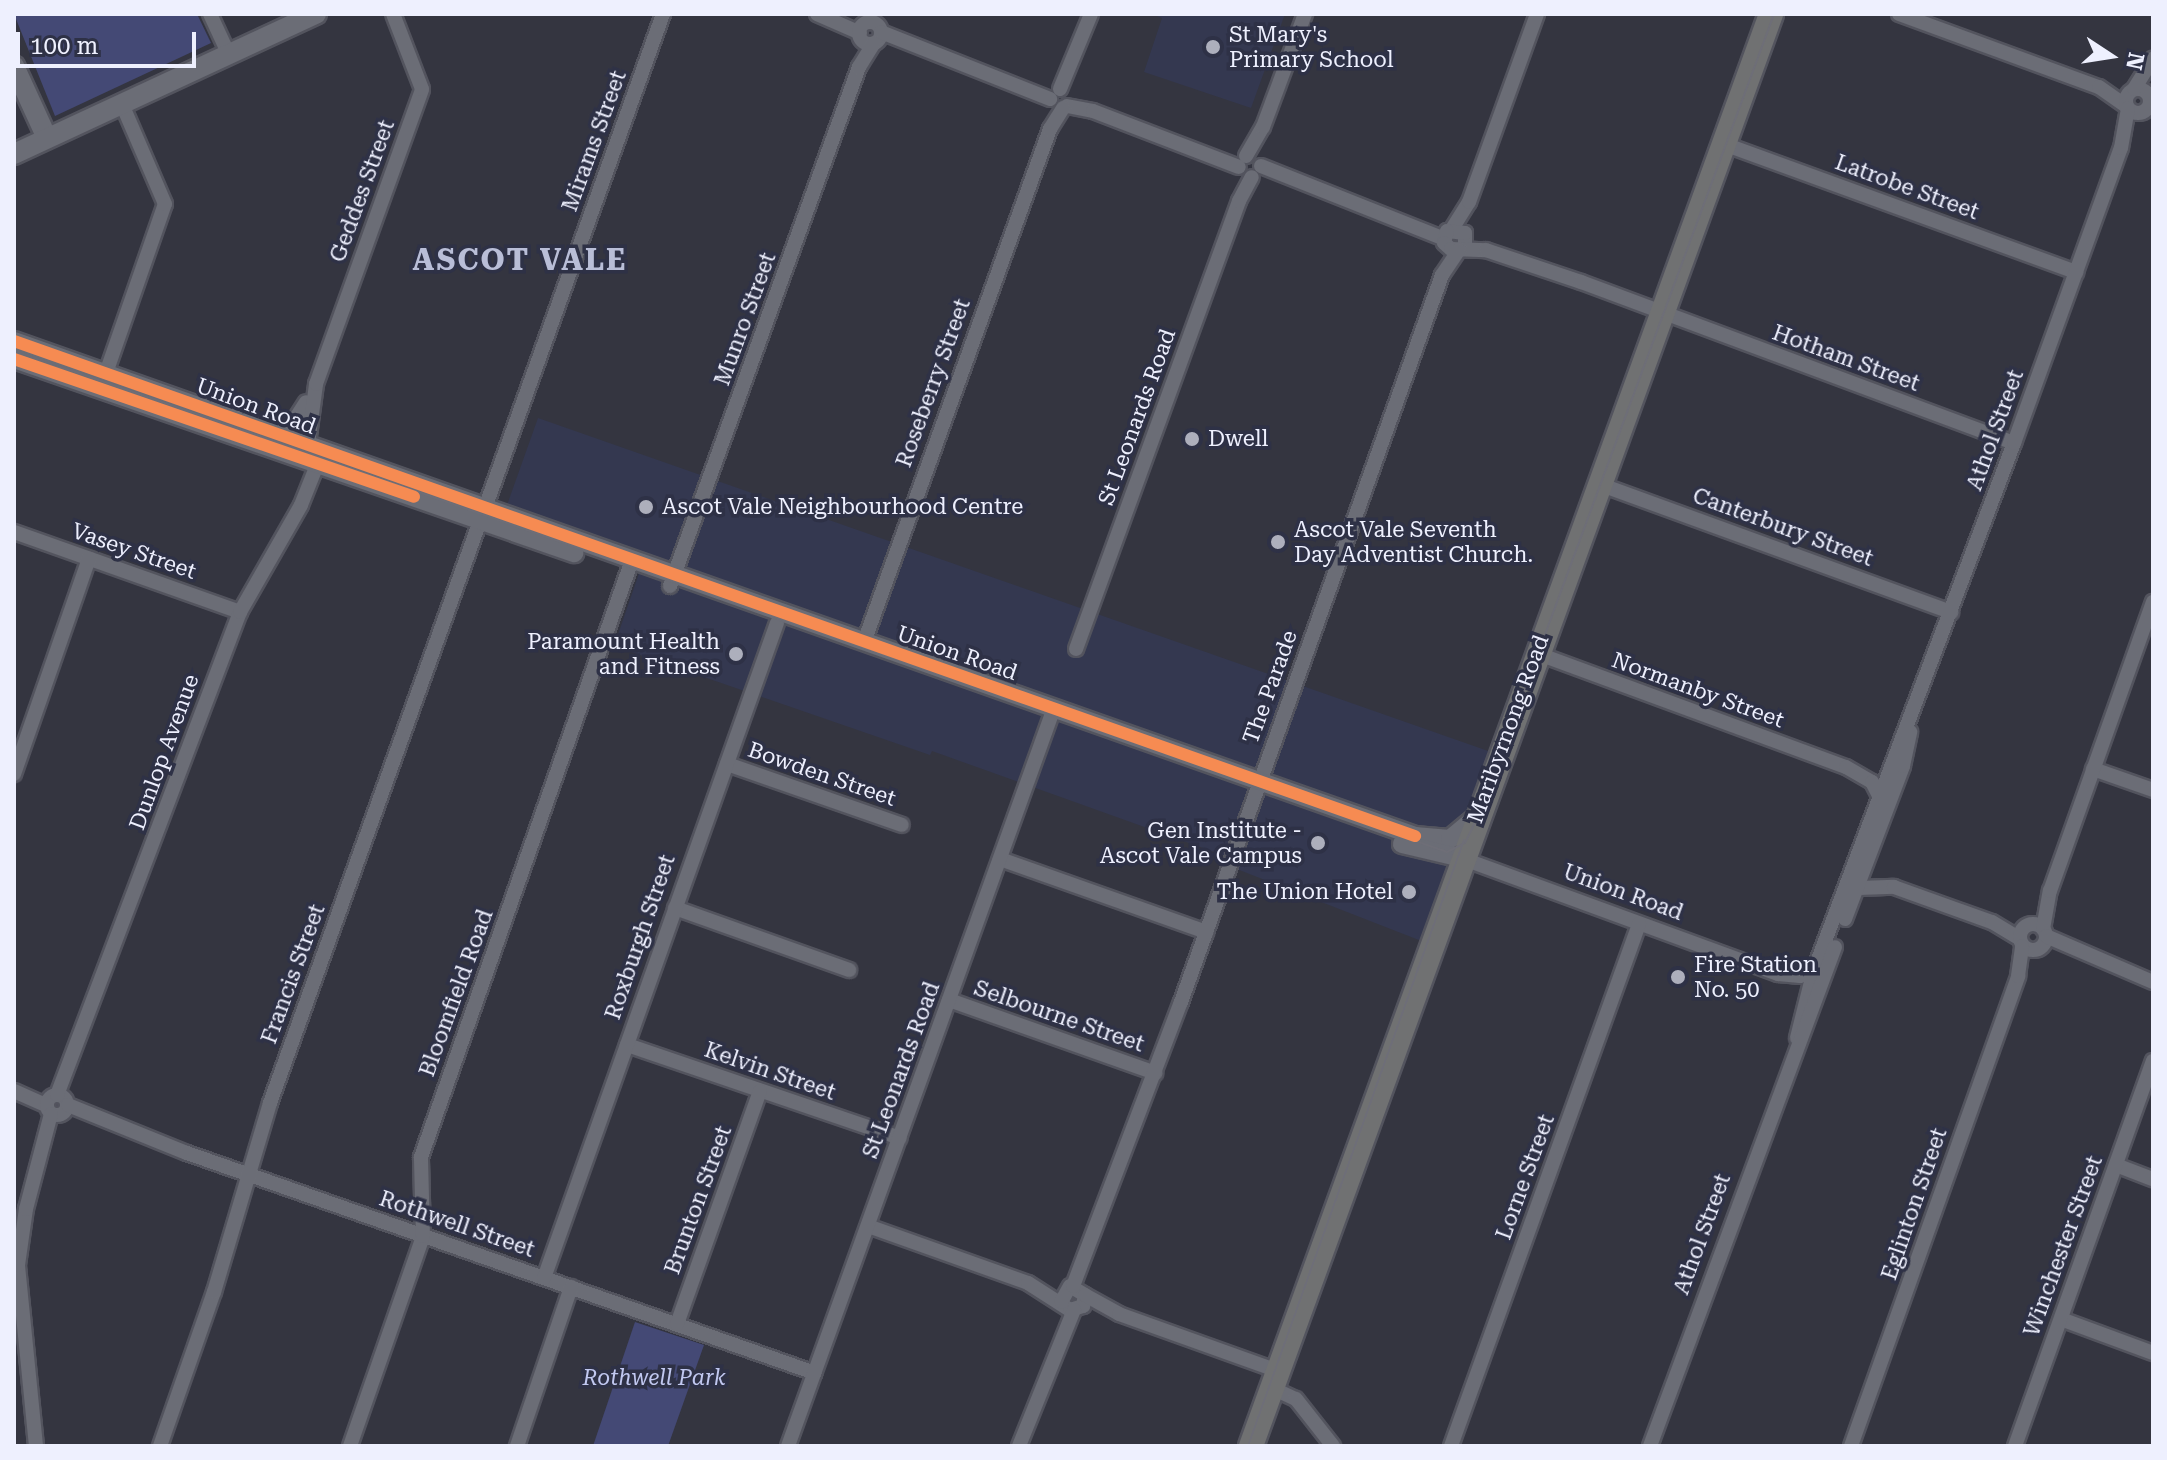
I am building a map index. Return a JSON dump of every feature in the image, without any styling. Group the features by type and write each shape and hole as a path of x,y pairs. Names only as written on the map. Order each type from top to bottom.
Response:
{"main road":[{"path":"14,154 316,14"},
{"name":"Maribyrnong Road","path":"1251,1446 1453,850 1536,653 1771,14"},
{"path":"14,66 47,138"}],"street":[{"path":"210,14 229,55"},
{"name":"Geddes Street","path":"313,456 306,434 316,384 422,89 418,68 393,14"},
{"name":"Mirams Street","path":"482,514 663,14"},
{"path":"817,14 872,29 908,46 1456,239"},
{"name":"Roseberry Street","path":"862,647 1091,14"},
{"name":"St Leonards Road","path":"1076,649 1305,14"},
{"name":"The Parade","path":"1019,1446 1537,14"},
{"path":"1899,14 2141,102"},
{"name":"Munro Street","path":"672,580 872,29"},
{"name":"Athol Street","path":"1814,975 1862,886 1902,771 1910,728 2121,148 2141,102 2153,60"},
{"path":"103,381 165,204 122,104"},
{"name":"Latrobe Street","path":"1724,144 2076,272"},
{"name":"Hotham Street","path":"1456,239 2014,443"},
{"name":"Union Road","path":"14,341 103,381 313,456 1258,787 1453,850"},
{"name":"Union Road","path":"14,359 103,381"},
{"name":"Geddes Street","path":"280,444 316,384"},
{"name":"Dunlop Avenue","path":"36,1446 18,1265 26,1209 67,1078 240,612 301,505 313,456"},
{"name":"Canterbury Street","path":"1599,484 1951,612"},
{"name":"Francis Street","path":"160,1446 214,1292 247,1174 482,514"},
{"name":"Vasey Street","path":"14,532 240,612"},
{"path":"14,774 89,559"},
{"name":"Bloomfield Road","path":"350,1446 423,1236 421,1157 630,566"},
{"name":"Eglinton Street","path":"1851,1446 2153,602"},
{"name":"Roxburgh Street","path":"544,1278 778,617"},
{"name":"Normanby Street","path":"1536,653 1846,767 1878,789"},
{"name":"St Leonards Road","path":"788,1446 1052,713"},
{"name":"Athol Street","path":"1650,1446 1797,1038 1807,995 1878,789 1886,767 1910,728"},
{"name":"Bowden Street","path":"727,764 902,825"},
{"name":"Normanby Street","path":"1846,767 1886,767 1902,771"},
{"path":"2093,769 2153,790"},
{"name":"Union Road","path":"1258,787 1453,850 1768,971 1807,995"},
{"path":"1878,789 1895,788"},
{"name":"Union Road","path":"1415,836 1450,839 1453,850"},
{"path":"1870,856 1876,875 1894,887 2153,982"},
{"path":"1000,859 1206,932"},
{"path":"1854,865 1862,886 1894,887"},
{"path":"675,908 849,970"},
{"name":"Lorne Street","path":"1451,1446 1639,924"},
{"name":"Union Road","path":"1768,971 1814,975"},
{"name":"Athol Street","path":"1797,1038 1807,995"},
{"name":"Selbourne Street","path":"949,1000 1155,1073"},
{"name":"Kelvin Street","path":"627,1045 900,1138"},
{"name":"Winchester Street","path":"2015,1446 2153,1061"},
{"name":"Rothwell Street","path":"14,1091 815,1373"},
{"name":"Brunton Street","path":"677,1324 760,1091"},
{"path":"2116,1165 2153,1179"},
{"path":"868,1226 1119,1314 1275,1380 1296,1399 1333,1446"},
{"path":"517,1446 571,1287"},
{"path":"2061,1319 2153,1353"}],"shaded area":[{"name":"St Mary's Primary School","path":"1152,14 1285,14 1251,108 1144,72 1162,18"},
{"path":"538,418 1491,752 1424,942 1229,866 1231,858 932,751 930,755 614,646 646,553 507,505"}],"green space":[{"path":"14,14 197,14 211,43 55,116"},
{"name":"Rothwell Park","path":"635,1322 704,1345 668,1446 593,1446"}],"tram line":[{"path":"14,357 70,370 1447,852 1465,843 1478,816 1774,14"},
{"path":"14,344 48,356"},
{"path":"1248,1446 1464,840"}],"cycle path":[{"path":"14,341 1415,836"},
{"path":"14,359 414,497"}],"place":[{"name":"St Mary's Primary School","path":"1213,47"},
{"name":"Dwell","path":"1192,439"},
{"name":"Ascot Vale Neighbourhood Centre","path":"646,507"},
{"name":"Ascot Vale Seventh Day Adventist Church.","path":"1278,542"},
{"name":"Paramount Health and Fitness","path":"736,654"},
{"name":"Gen Institute - Ascot Vale Campus","path":"1318,843"},
{"name":"The Union Hotel","path":"1409,892"},
{"name":"Fire Station No. 50","path":"1678,977"}],"district":[{"name":"ASCOT VALE","path":"520,260"}]}
